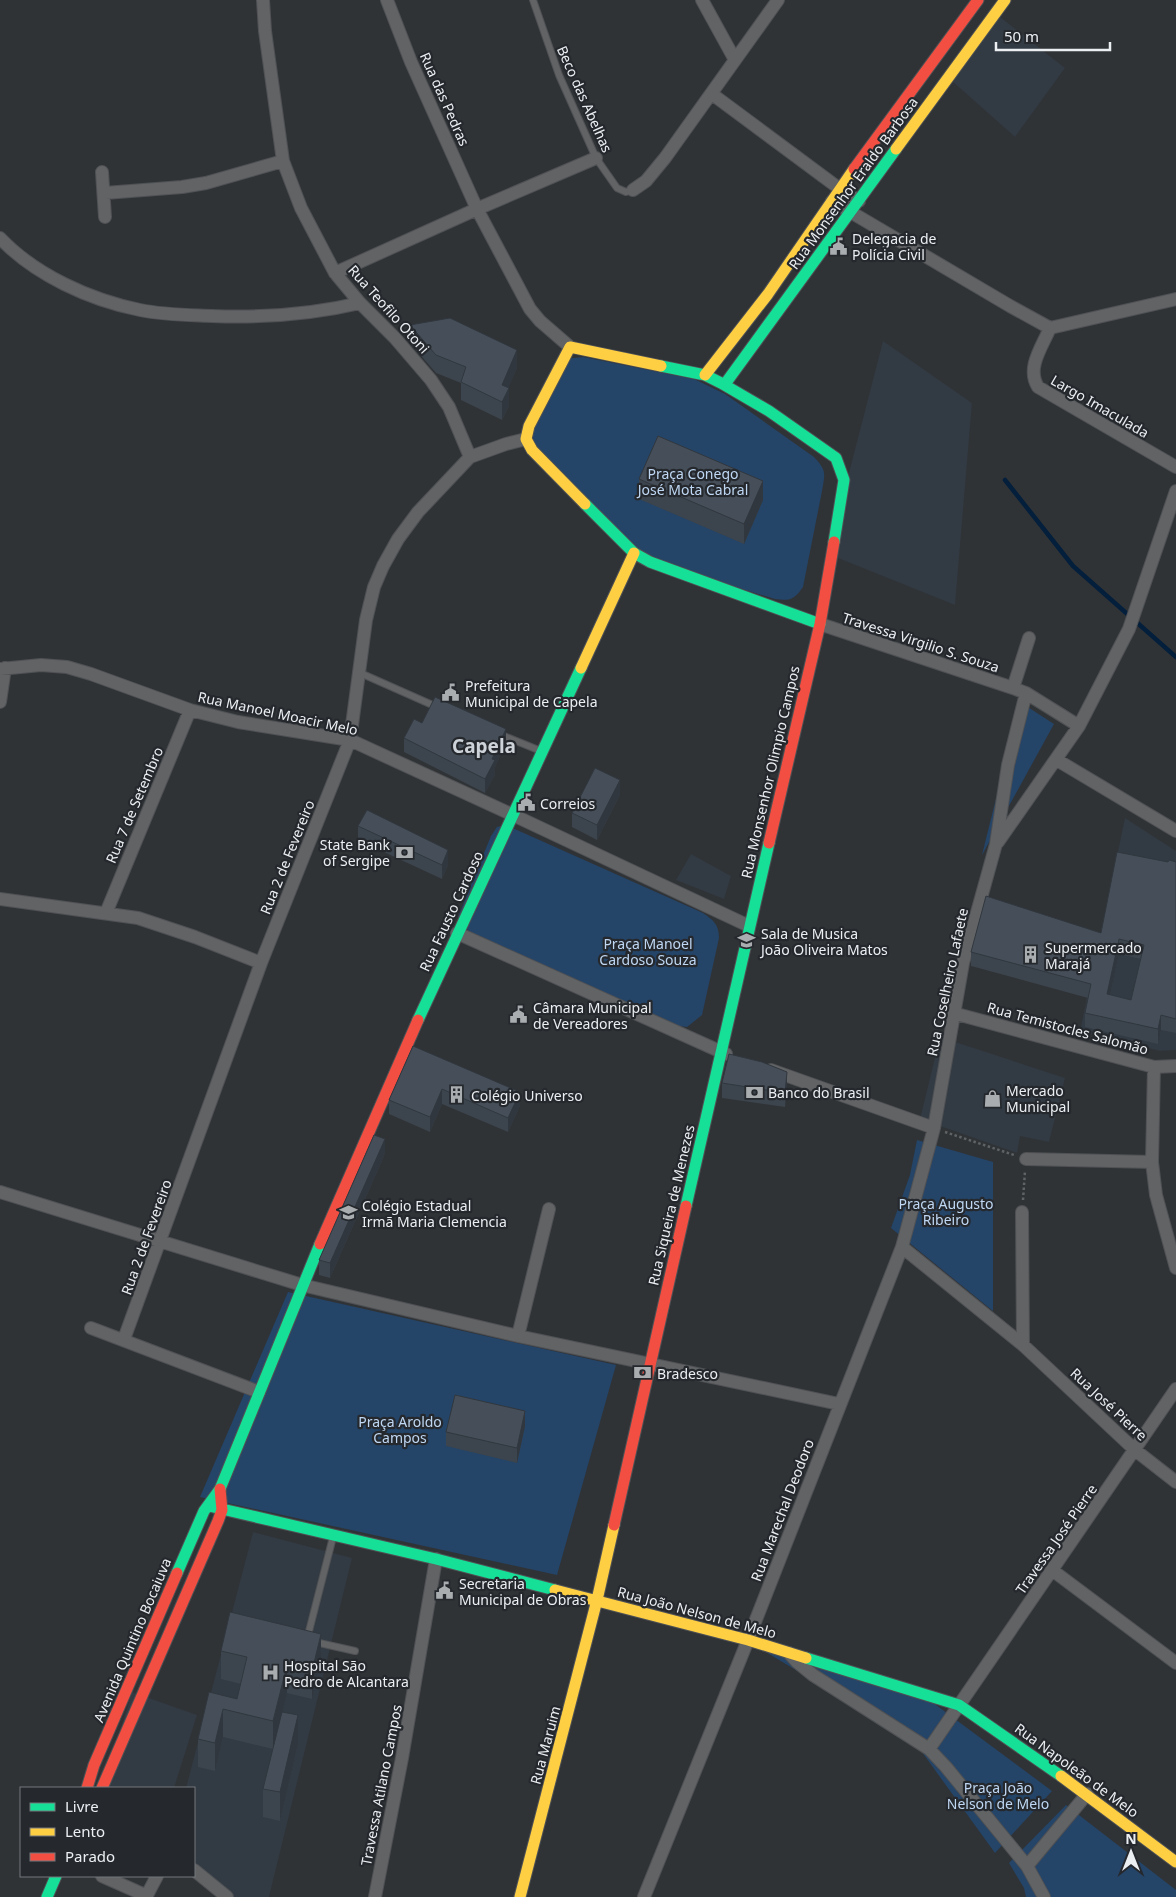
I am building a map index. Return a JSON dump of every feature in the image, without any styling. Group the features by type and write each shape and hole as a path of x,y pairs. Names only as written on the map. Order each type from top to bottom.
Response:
{"main road":[{"name":"Rua Monsenhor Eraldo Barbosa","path":"705,375 768,294 840,189 978,0"},
{"name":"Rua Monsenhor Eraldo Barbosa","path":"725,384 1005,0"},
{"path":"570,347 705,375 725,384 781,418 829,452 836,458 841,468 844,480 843,491 820,624 650,562 634,553 532,450 526,439 528,426 570,347"},
{"name":"Rua Fausto Cardoso","path":"302,1285 388,1084 634,553"},
{"name":"Rua Monsenhor Olimpio Campos","path":"749,926 820,624"},
{"path":"721,1052 749,926"},
{"name":"Rua Siqueira de Menezes","path":"651,1364 721,1052"},
{"path":"302,1285 220,1489 207,1505 436,1559 597,1600 651,1364"},
{"path":"102,1787 222,1510 220,1489"},
{"name":"Avenida Quintino Bocaiuva","path":"87,1787 94,1765 207,1505"},
{"name":"Rua João Nelson de Melo","path":"597,1600 748,1640 959,1705"},
{"name":"Rua Maruim","path":"520,1897 597,1600"},
{"name":"Rua Napoleão de Melo","path":"959,1705 1087,1794 1176,1862"},
{"path":"47,1897 56,1877"}],"street":[{"name":"Rua Teofilo Otoni","path":"263,0 265,31 283,161 301,208 336,273 360,303 395,338 431,380 449,407 470,457"},
{"name":"Rua das Pedras","path":"386,0 411,62 478,209 530,309 540,321 570,347"},
{"path":"702,0 735,60"},
{"path":"634,190 646,181 665,158 778,0"},
{"path":"712,94 859,201"},
{"path":"336,273 596,158"},
{"path":"105,193 182,187 206,183 283,161"},
{"path":"102,172 105,193 105,217"},
{"path":"832,201 1050,328 1176,299"},
{"path":"0,238 37,270 63,284 140,310 176,314 253,317 289,316 326,311 360,303"},
{"name":"Largo Imaculada","path":"1050,328 1033,369 1033,378 1038,387 1176,467"},
{"name":"Rua 2 de Fevereiro","path":"124,1339 261,963 350,740 366,620 374,587 382,566 398,539 418,512 470,457 526,439"},
{"path":"996,844 1057,760 1079,726 1130,629 1176,491"},
{"name":"Travessa Virgilio S. Souza","path":"820,624 1026,693 1079,726"},
{"name":"Travessa Virgilio S. Souza","path":"1013,688 1029,638"},
{"name":"Rua Manoel Moacir Melo","path":"3,668 41,665 67,667 190,710 238,722 350,740 513,815"},
{"path":"0,702 3,668"},
{"path":"996,844 1008,765 1026,693"},
{"name":"Rua 7 de Setembro","path":"106,913 190,710"},
{"path":"1057,760 1176,831"},
{"path":"513,815 749,926"},
{"name":"Rua Coselheiro Lafaete","path":"934,1128 963,963 996,844"},
{"path":"0,898 138,918 261,963"},
{"path":"457,933 739,1059"},
{"name":"Rua Temistocles Salomão","path":"954,1013 1154,1067 1176,1066"},
{"path":"758,1066 934,1128"},
{"path":"1154,1067 1152,1162 1156,1195 1176,1268"},
{"name":"Rua Marechal Deodoro","path":"644,1897 748,1640 902,1247 934,1128"},
{"path":"1026,1159 1152,1162"},
{"path":"0,1192 302,1285 518,1336 839,1404"},
{"path":"518,1336 549,1209"},
{"path":"1022,1212 1023,1345"},
{"path":"902,1247 1023,1345"},
{"path":"91,1328 259,1392"},
{"name":"Rua José Pierre","path":"1023,1345 1136,1450 1176,1482"},
{"name":"Travessa José Pierre","path":"929,1749 1136,1450 1176,1389"},
{"name":"Travessa Atilano Campos","path":"375,1897 402,1758 436,1559"},
{"path":"1052,1570 1176,1663"},
{"name":"Rua João Nelson de Melo","path":"789,1653 813,1675 929,1749 946,1766 1027,1866 1042,1896"},
{"path":"1027,1866 1087,1794"},
{"path":"195,1871 227,1897"},
{"path":"104,1877 147,1896 156,1877"}],"lane":[{"name":"Beco das Abelhas","path":"532,0 559,75 596,158 617,188 626,192 634,190"},
{"path":"358,672 447,712"},
{"path":"490,730 542,752"},
{"path":"306,1640 333,1536"},
{"path":"298,1638 355,1651"}],"path":[{"path":"934,1128 1026,1159 1022,1212"}],"shaded area":[{"path":"1000,17 1065,68 1015,137 952,81"},
{"path":"883,341 972,403 955,605 828,554"},
{"path":"1125,818 1176,851 1176,1050 1160,1051 1080,1031"},
{"path":"691,854 731,876 724,899 676,880"},
{"name":"Mercado Municipal","path":"940,1037 1065,1078 1049,1142 1020,1136 1017,1153 920,1119"},
{"name":"Hospital São Pedro de Alcantara","path":"253,1532 352,1558 269,1897 230,1897 195,1868 195,1787 186,1787"},
{"path":"132,1692 197,1715 174,1787 103,1787"}],"green space":[{"name":"Praça Conego José Mota Cabral","path":"583,357 694,379 725,394 814,457 823,469 824,480 803,587 797,595 788,600 775,599 633,556 534,446 531,421 565,359"},
{"path":"1020,702 1054,724 982,855"},
{"name":"Praça Manoel Cardoso Souza","path":"506,825 703,913 712,920 717,926 719,938 702,1015 687,1027 671,1025 470,933 458,917 491,836 497,827"},
{"name":"Praça Augusto Ribeiro","path":"917,1140 993,1162 993,1311 891,1228 910,1175"},
{"name":"Praça Aroldo Campos","path":"288,1292 616,1365 557,1575 200,1497"},
{"name":"Praça João Nelson de Melo","path":"759,1648 928,1699 1052,1791 995,1853 914,1741"},
{"path":"1066,1805 1176,1890 1176,1897 1026,1897 1024,1888 1009,1863"}],"building":[{"path":"450,318 517,350 502,385 509,388 502,402 461,382 466,367 436,355 410,325"},
{"path":"658,436 763,481 744,524 639,479"},
{"path":"435,697 506,729 492,759 495,760 485,779 404,738 414,719 422,723"},
{"path":"595,768 620,780 597,825 572,813"},
{"path":"367,810 448,850 442,865 358,826"},
{"path":"1117,852 1176,862 1176,1019 1161,1015 1158,1029 1085,1013 1091,984 971,952 986,896 1101,933","holes":["1119,939 1144,945 1131,1000 1107,994"]},
{"path":"413,1046 520,1092 508,1118 442,1089 430,1117 389,1100"},
{"path":"729,1054 762,1062 787,1072 785,1093 722,1083"},
{"path":"374,1135 385,1139 330,1263 319,1260"},
{"path":"455,1395 525,1411 517,1448 446,1432"},
{"path":"230,1612 321,1634 312,1671 287,1665 273,1721 223,1709 215,1743 198,1739 209,1692 237,1699 247,1657 221,1651"},
{"path":"282,1712 298,1715 280,1792 263,1789"}],"waterway":[{"path":"1005,480 1073,566 1176,657"}],"traffic: fast":[{"path":"725,384 896,149"},
{"path":"661,366 705,375 721,383 769,411 836,458 844,480 834,542"},
{"path":"585,504 634,553 650,562 820,624"},
{"path":"418,1020 581,668"},
{"path":"686,1206 769,843"},
{"path":"177,1573 204,1511 220,1489 320,1244"},
{"path":"209,1506 436,1559 555,1590"},
{"path":"806,1658 959,1705 1061,1776"},
{"path":"47,1897 56,1877"}],"traffic: slow":[{"path":"896,149 1005,0"},
{"path":"705,375 768,294 854,169"},
{"path":"585,504 532,450 526,439 529,426 570,347 661,366"},
{"path":"581,668 634,553"},
{"path":"520,1897 597,1600 614,1525"},
{"path":"555,1590 748,1640 806,1658"},
{"path":"1061,1776 1176,1862"}],"traffic: jam":[{"path":"854,169 978,0"},
{"path":"769,843 820,624 834,542"},
{"path":"320,1244 418,1020"},
{"path":"614,1525 686,1206"},
{"path":"102,1787 218,1521 222,1510 220,1489"},
{"path":"87,1787 94,1765 177,1573"}],"place":[{"name":"Delegacia de Polícia Civil","path":"838,246"},
{"name":"Prefeitura Municipal de Capela","path":"451,693"},
{"name":"Correios","path":"526,803"},
{"name":"State Bank of Sergipe","path":"404,852"},
{"name":"Sala de Musica João Oliveira Matos","path":"747,941"},
{"name":"Supermercado Marajá","path":"1031,955"},
{"name":"Câmara Municipal de Vereadores","path":"519,1015"},
{"name":"Banco do Brasil","path":"754,1092"},
{"name":"Colégio Universo","path":"457,1095"},
{"name":"Mercado Municipal","path":"992,1098"},
{"name":"Colégio Estadual Irmã Maria Clemencia","path":"348,1213"},
{"name":"Bradesco","path":"643,1373"},
{"name":"Secretaria Municipal de Obras","path":"445,1591"},
{"name":"Hospital São Pedro de Alcantara","path":"270,1673"}],"district":[{"name":"Capela","path":"484,746"}]}
